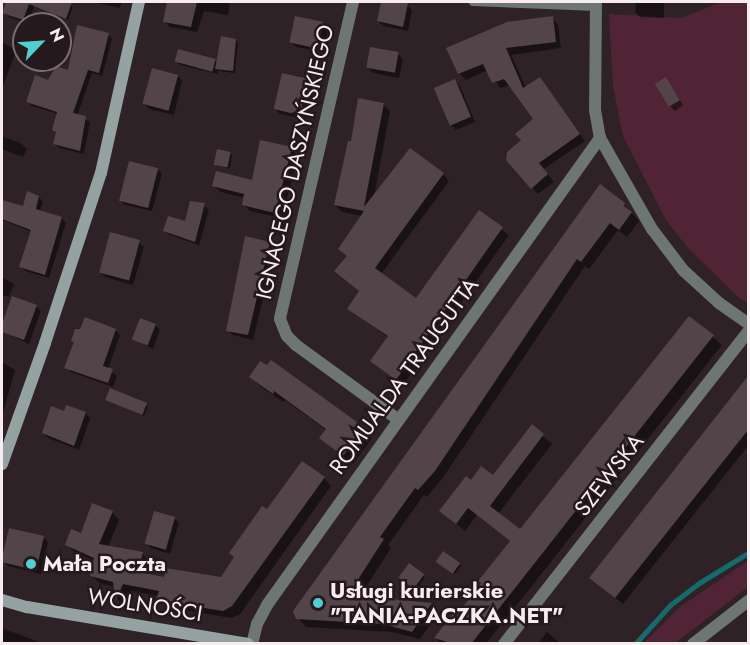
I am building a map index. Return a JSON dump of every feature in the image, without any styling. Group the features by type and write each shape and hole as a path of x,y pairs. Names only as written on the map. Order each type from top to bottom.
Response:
{"street":[{"path":"2,464 101,173 139,2"},
{"name":"IGNACEGO DASZYŃSKIEGO","path":"353,2 280,319 287,336 296,345 399,420"},
{"path":"596,4 595,111 600,138 652,229 683,270 719,303 748,323"},
{"name":"ROMUALDA TRAUGUTTA","path":"250,644 267,605 600,138"},
{"name":"SZEWSKA","path":"504,644 748,332"},
{"name":"WOLNOŚCI","path":"2,600 27,607 250,644"},
{"path":"693,644 748,601"}],"lane":[{"path":"473,2 596,4"}],"shaded area":[{"path":"722,2 748,2 748,303 739,298 688,248 666,220 623,136 613,86 609,14 681,18"},
{"path":"748,561 748,587 675,643 644,643 681,606"}],"building":[{"path":"6,2 72,2 68,12 49,12 29,4 26,12 12,12 12,16 2,13"},
{"path":"167,2 197,2 191,27 163,22"},
{"path":"381,2 408,3 403,27 377,21"},
{"path":"295,16 323,22 318,48 289,42"},
{"path":"553,16 556,42 506,48 523,88 540,77 580,134 539,163 548,174 531,189 506,160 507,152 521,140 515,134 533,119 504,79 492,83 483,64 458,74 446,48 507,22"},
{"path":"77,25 109,33 99,73 88,70 73,113 86,116 80,151 53,144 56,132 52,130 57,112 26,102 35,75 48,80 53,72 72,72 72,50"},
{"path":"221,36 236,39 233,71 215,69"},
{"path":"370,47 399,52 395,73 366,68"},
{"path":"178,49 216,59 212,72 175,62"},
{"path":"152,68 178,75 169,111 142,104"},
{"path":"282,73 308,79 300,115 274,109"},
{"path":"666,77 680,100 669,107 655,84"},
{"path":"455,79 471,117 450,126 434,88"},
{"path":"358,98 384,103 364,207 410,148 444,173 375,268 416,298 479,210 503,227 396,380 370,361 388,336 347,309 359,291 334,271 347,256 338,249 364,211 334,205 348,141 351,141"},
{"path":"260,140 292,147 275,213 242,205 244,194 212,186 216,171 252,180"},
{"path":"217,149 231,152 227,168 214,165"},
{"path":"129,161 158,168 148,208 119,201"},
{"path":"600,184 625,203 624,206 632,212 619,230 610,223 581,262 577,259 435,471 418,490 415,488 380,537 384,539 348,595 432,603 412,632 383,624 296,619 293,611"},
{"path":"27,191 39,196 36,209 62,217 45,275 19,267 31,230 2,219 2,200 23,206"},
{"path":"190,201 205,203 195,242 163,231 168,216 185,221"},
{"path":"110,232 140,240 129,281 99,273"},
{"path":"245,236 270,242 248,335 226,331"},
{"path":"12,296 37,305 24,340 2,332 2,324"},
{"path":"689,316 714,335 471,644 454,644 434,638 455,611 459,612 481,583 478,581 510,541 468,508 456,524 439,511 466,476 471,480 481,466 493,475 532,424 544,434 490,506 520,529"},
{"path":"85,317 116,329 103,366 113,369 108,383 64,368 74,342 71,341 75,329 80,329"},
{"path":"140,318 156,324 148,346 132,339"},
{"path":"271,360 364,427 343,456 319,438 326,429 274,391 273,394 249,377 260,361 267,365"},
{"path":"748,376 748,430 615,598 589,578"},
{"path":"110,388 147,403 142,415 105,400"},
{"path":"66,405 86,412 74,446 42,433 51,406 64,411"},
{"path":"302,461 325,477 232,606 223,611 156,600 159,591 123,584 116,600 113,582 90,576 94,558 65,545 71,529 81,533 92,503 113,511 99,544 143,552 138,572 164,577 166,568 221,577 234,557 229,553 262,506 267,509"},
{"path":"154,511 175,517 166,550 145,544"},
{"path":"9,528 44,536 36,570 2,562"},
{"path":"443,551 460,563 453,574 436,562"},
{"path":"409,563 424,574 414,589 398,578"}],"waterway":[{"path":"635,644 670,605 699,583 748,553"}],"place":[{"name":"Mała Poczta","path":"31,564"},
{"name":"Usługi kurierskie \"TANIA-PACZKA.NET\"","path":"318,603"}]}
